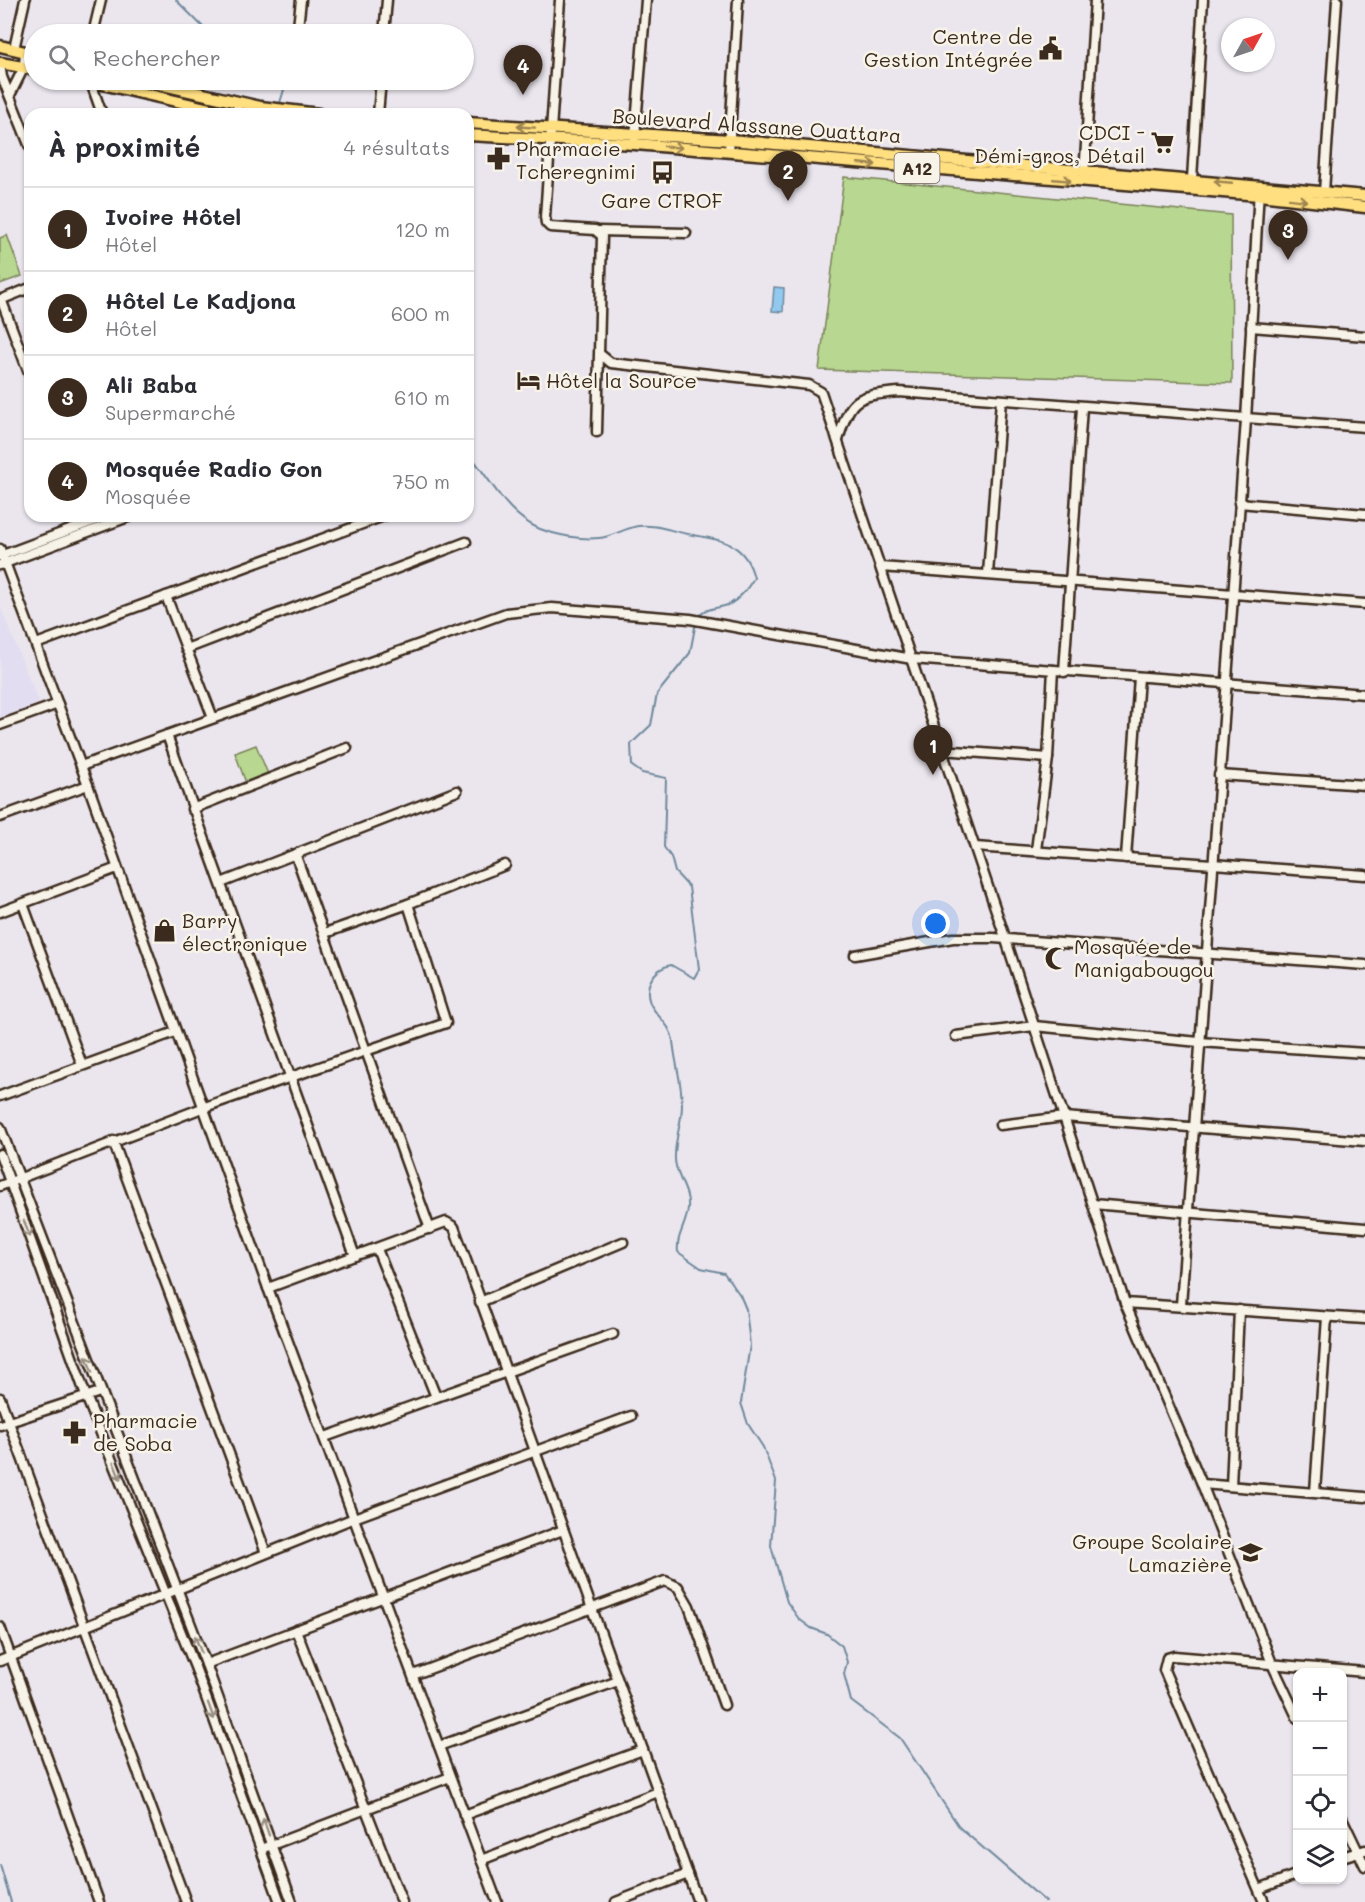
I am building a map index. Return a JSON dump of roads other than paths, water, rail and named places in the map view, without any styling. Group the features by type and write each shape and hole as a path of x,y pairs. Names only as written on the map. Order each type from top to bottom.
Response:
{"main road":[{"path":"1,47 24,52"},
{"path":"0,62 24,67"},
{"path":"130,90 207,108"},
{"path":"179,90 243,107 266,108"},
{"name":"Boulevard Alassane Ouattara","path":"474,124 550,133 635,139 730,140 1192,179 1365,207"},
{"name":"Boulevard Alassane Ouattara","path":"474,135 550,133"},
{"name":"Boulevard Alassane Ouattara","path":"635,139 729,152 1084,182 1324,192 1365,196"},
{"path":"903,167 904,155"}],"street":[{"path":"14,49 25,0"},
{"path":"95,24 101,0"},
{"path":"298,24 301,0"},
{"path":"385,24 387,0"},
{"path":"560,0 546,223 556,228 686,233"},
{"path":"635,139 646,0"},
{"path":"729,152 738,0"},
{"path":"1084,182 1095,0"},
{"path":"1192,179 1203,0"},
{"path":"1324,192 1337,0"},
{"path":"1,47 1,77 24,131"},
{"path":"10,95 24,75"},
{"path":"92,90 100,108"},
{"path":"379,108 380,90"},
{"path":"1181,1305 1246,420 1259,190"},
{"path":"597,432 601,355 599,347 602,236 598,231"},
{"path":"24,290 1,299 24,360"},
{"path":"1251,327 1365,336"},
{"path":"601,355 611,363 817,387 825,401 1125,1303 1202,1484 1273,1666 1293,1708"},
{"path":"838,440 847,411 858,399 870,395 899,392 1246,420 1365,427"},
{"path":"988,573 1000,400"},
{"path":"1064,672 1082,407"},
{"path":"1239,503 1365,514"},
{"path":"2,558 81,522"},
{"path":"2,558 113,522"},
{"path":"36,644 368,522"},
{"path":"186,649 466,542"},
{"path":"2,558 88,785 268,1288 497,1902"},
{"path":"881,567 988,573 1365,604"},
{"path":"166,596 213,718"},
{"path":"81,766 506,613 552,608 690,619 912,659 1365,694"},
{"path":"1036,850 1048,758 1053,670"},
{"path":"1126,858 1139,677"},
{"path":"0,725 58,704"},
{"path":"167,735 355,1257"},
{"path":"192,808 347,748"},
{"path":"942,750 1048,758"},
{"path":"1220,775 1365,785"},
{"path":"0,817 88,785"},
{"path":"221,883 296,856 457,791"},
{"path":"975,847 1365,875"},
{"path":"296,856 430,1229"},
{"path":"325,933 408,904 505,865"},
{"path":"0,912 117,868"},
{"path":"22,904 82,1065"},
{"path":"0,1186 202,1108 446,1023 408,904"},
{"path":"855,955 953,938 1365,965"},
{"path":"956,1036 1034,1026 1199,1042 1365,1053"},
{"path":"0,1096 175,1032"},
{"path":"1000,1125 1064,1118 1365,1141"},
{"path":"0,1127 14,1180 86,1396 167,1594 279,1902"},
{"path":"113,1141 266,1553"},
{"path":"0,1154 14,1180 177,1589 292,1902"},
{"path":"1093,1204 1365,1228"},
{"path":"268,1288 446,1222 454,1227 698,1902"},
{"path":"480,1302 623,1242"},
{"path":"376,1249 436,1397"},
{"path":"1125,1303 1365,1319"},
{"path":"1231,1486 1239,1310"},
{"path":"1315,1492 1327,1317"},
{"path":"325,1437 613,1334"},
{"path":"4,1424 100,1392"},
{"path":"0,1398 4,1424 186,1902"},
{"path":"0,1662 354,1518 630,1416"},
{"path":"1202,1484 1365,1497"},
{"path":"206,1664 563,1530"},
{"path":"412,1675 665,1581 678,1587 689,1606 723,1705"},
{"path":"0,1628 99,1902"},
{"path":"296,1630 402,1902"},
{"path":"1264,1902 1164,1670 1167,1658 1174,1656 1365,1672"},
{"path":"439,1746 618,1681"},
{"path":"464,1815 643,1750"},
{"path":"261,1850 367,1811 450,1777"},
{"path":"481,1860 658,1792"},
{"path":"1347,1827 1361,1851 1365,1866"},
{"path":"616,1902 688,1875"},
{"path":"1259,1889 1293,1876"}],"water":[{"path":"774,287 784,288 783,312 772,311"}],"waterway":[{"path":"176,0 200,24"},
{"path":"279,106 284,90"},
{"path":"474,460 508,506 528,523 540,529 569,536 599,538 638,526 651,526 711,538 738,549 750,566 754,578 734,602 705,611 698,617"},
{"path":"696,622 690,653 657,694 651,725 631,744 632,766 642,773 666,778 664,847 671,857 675,872 689,887 699,969 694,978 671,965 665,967 652,978 648,990 650,1003 672,1035 681,1089 682,1112 675,1159 677,1171 687,1195 688,1208 678,1252 701,1268 724,1273 740,1295 746,1309 750,1345 741,1403 748,1424 763,1447 776,1481 771,1546 787,1602 799,1619 811,1628 827,1634 842,1646 847,1662 844,1674 851,1701 900,1738 960,1828 1046,1902"},
{"path":"0,1865 11,1902"}],"place":[{"name":"Centre de Gestion Intégrée","path":"1051,48"},
{"name":"Mosquée Radio Gon","path":"523,95"},
{"name":"CDCI - Démi-gros, Détail","path":"1163,143"},
{"name":"Pharmacie Tcheregnimi","path":"498,159"},
{"name":"Gare CTROF","path":"662,173"},
{"name":"Hôtel Le Kadjona","path":"788,201"},
{"name":"Ali Baba","path":"1288,260"},
{"name":"Hôtel la Source","path":"528,380"},
{"name":"Ivoire Hôtel","path":"933,775"},
{"name":"Barry électronique","path":"164,931"},
{"name":"Mosquée de Manigabougou","path":"1056,958"},
{"name":"Pharmacie de Soba","path":"75,1432"},
{"name":"Groupe Scolaire Lamazière","path":"1250,1553"}]}
